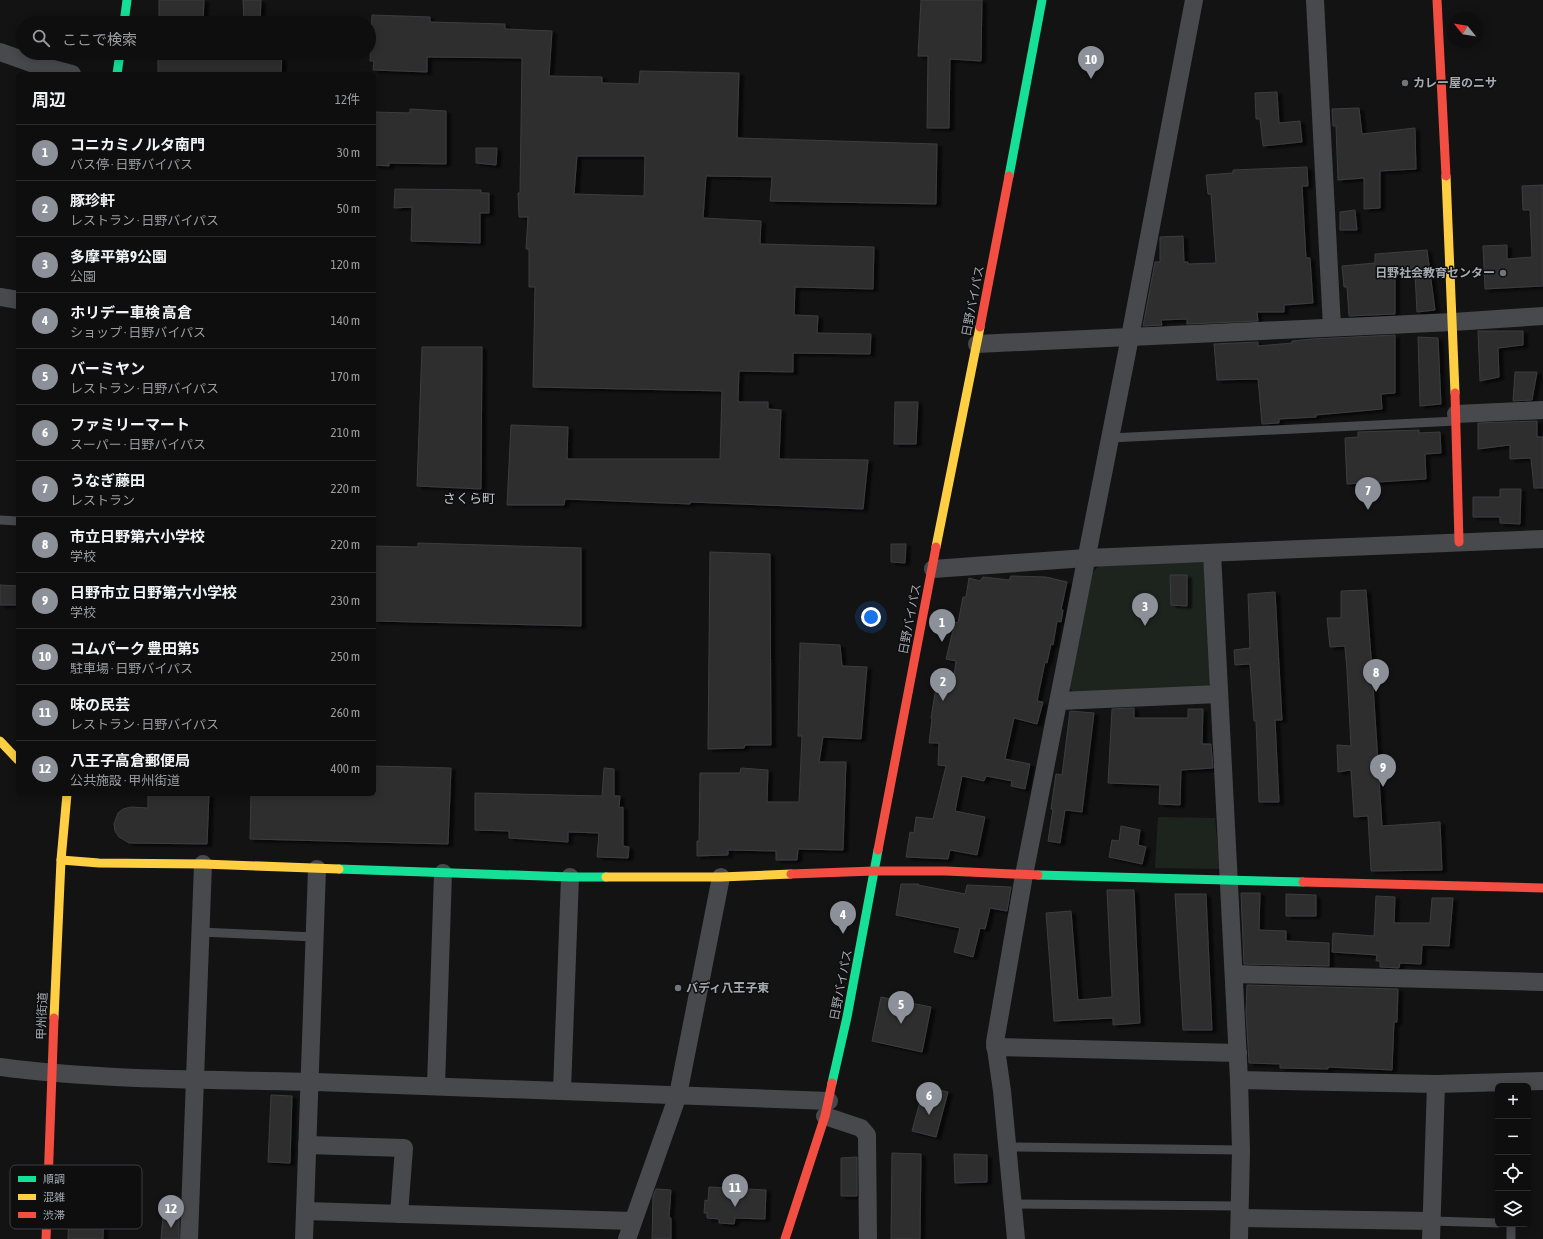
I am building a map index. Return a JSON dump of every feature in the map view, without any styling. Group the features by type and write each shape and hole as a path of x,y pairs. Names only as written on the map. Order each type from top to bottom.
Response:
{"main road":[{"path":"125,16 127,0"},
{"name":"日野バイパス","path":"786,1239 827,1108 847,1018 1042,0"},
{"path":"1437,0 1453,322 1459,542"},
{"path":"117,72 119,60"},
{"path":"0,741 16,758"},
{"name":"甲州街道","path":"49,1165 61,860 67,796"},
{"path":"55,800 65,811"},
{"path":"61,860 570,877 721,877 874,871 946,871 1024,876 1543,888"},
{"name":"甲州街道","path":"46,1229 46,1239"}],"street":[{"path":"1016,1239 1014,1204 1002,1091 994,1042 1024,876 1130,338 1194,0"},
{"path":"1315,0 1332,327"},
{"path":"0,52 16,58"},
{"path":"23,60 64,72"},
{"path":"0,297 16,300"},
{"path":"977,344 1130,338 1453,322 1543,316"},
{"path":"1456,418 1543,410"},
{"path":"932,569 1086,558 1543,539"},
{"path":"1212,553 1238,1053 1241,1150 1239,1239"},
{"path":"1059,701 1219,694"},
{"path":"189,1239 202,864"},
{"path":"304,1239 316,869"},
{"path":"436,1086 443,873"},
{"path":"562,1090 570,877"},
{"path":"627,1239 678,1095 721,877"},
{"path":"1234,974 1543,982"},
{"path":"995,1047 1238,1053"},
{"path":"0,1067 52,1073 195,1080 309,1082 678,1095 827,1108 861,1128 867,1135 868,1239"},
{"path":"1239,1080 1436,1084 1543,1081"},
{"path":"1431,1239 1436,1084"},
{"path":"307,1145 404,1148 399,1214"},
{"path":"305,1211 633,1221"},
{"path":"1240,1212 1432,1221"}],"lane":[{"path":"1110,438 1456,418"},
{"path":"0,520 16,521"},
{"path":"200,932 314,937"},
{"path":"1008,1147 1241,1150"},
{"path":"1014,1204 1240,1212"},
{"path":"1432,1221 1495,1223"},
{"path":"1511,1227 1511,1239"}],"shaded area":[{"path":"1203,562 1207,568 1213,680 1205,689 1073,692 1069,687 1092,573 1099,566"},
{"path":"1158,817 1215,818 1220,869 1155,868"}],"building":[{"path":"159,0 204,0 203,16 159,16"},
{"path":"243,0 261,0 260,16 244,16"},
{"path":"921,0 982,0 981,61 950,59 949,128 927,128 928,56 918,56"},
{"path":"372,15 430,17 430,22 505,24 505,29 552,31 549,76 602,77 602,83 639,84 640,71 739,73 737,138 937,144 936,204 770,201 772,177 706,176 703,218 761,221 760,244 874,247 873,289 795,287 794,315 818,316 817,333 871,334 870,354 793,353 793,372 739,371 738,402 768,402 768,409 781,410 779,459 868,460 863,509 565,499 564,505 507,505 511,425 568,427 567,459 720,459 722,391 533,387 535,287 529,287 529,249 526,249 528,217 519,217 518,193 520,193 522,58 427,57 427,72 373,70 374,61 370,61 376,60 376,16","holes":["577,156 645,156 644,196 574,194"]},
{"path":"158,60 282,60 281,72 158,72"},
{"path":"1277,92 1279,123 1300,121 1302,142 1263,146 1260,119 1256,119 1255,93"},
{"path":"1359,108 1362,134 1415,128 1416,169 1380,171 1380,208 1364,209 1364,178 1338,180 1336,126 1333,126 1332,109"},
{"path":"410,109 446,111 446,164 389,163 389,166 376,165 376,112 410,113"},
{"path":"476,148 497,148 496,165 476,163"},
{"path":"1307,167 1308,186 1302,186 1306,258 1310,258 1313,303 1284,305 1284,312 1257,312 1258,321 1187,324 1187,319 1161,320 1162,325 1143,326 1155,262 1160,262 1160,237 1183,236 1184,262 1188,262 1188,264 1216,263 1211,194 1208,194 1206,175 1233,173 1233,170"},
{"path":"1543,185 1543,286 1485,289 1483,246 1507,245 1507,259 1532,257 1530,210 1523,210 1522,186"},
{"path":"395,189 481,190 481,193 489,193 489,213 480,213 480,243 411,241 412,207 394,208"},
{"path":"1355,210 1357,230 1340,230 1340,212"},
{"path":"1427,250 1435,310 1417,312 1415,274 1395,274 1395,314 1349,316 1347,287 1344,287 1342,266 1375,263 1375,254"},
{"path":"1478,331 1523,331 1523,345 1498,348 1499,377 1480,381"},
{"path":"1395,335 1395,393 1381,394 1382,409 1316,415 1316,417 1279,419 1279,423 1262,424 1258,379 1217,380 1214,344 1258,342 1258,346 1292,343 1292,341 1312,339"},
{"path":"1418,337 1438,338 1441,404 1420,406"},
{"path":"422,347 482,347 481,489 417,486"},
{"path":"1515,372 1537,372 1532,400 1513,401"},
{"path":"895,402 918,402 916,444 894,444"},
{"path":"1537,421 1537,437 1543,437 1543,488 1534,488 1531,458 1510,459 1510,445 1478,449 1478,423"},
{"path":"1419,430 1419,433 1440,432 1441,453 1425,454 1426,479 1347,484 1345,438 1358,437 1358,432"},
{"path":"1500,489 1521,489 1520,524 1500,523 1500,517 1473,517 1473,497 1500,497"},
{"path":"418,543 581,548 581,626 376,621 376,546 418,547"},
{"path":"891,544 906,544 905,563 891,562"},
{"path":"710,552 770,554 771,745 745,745 744,748 708,749"},
{"path":"1170,575 1187,575 1187,606 1171,605"},
{"path":"1011,576 1046,577 1067,582 1061,610 1063,610 1061,622 1057,621 1053,645 1051,644 1047,663 1045,662 1037,701 1043,702 1037,724 1014,718 1005,759 1030,764 1025,789 1011,786 1012,781 986,776 984,781 962,776 955,811 985,817 977,855 950,850 948,859 906,857 910,832 914,833 916,817 933,819 946,766 938,765 939,743 929,743 931,718 937,681 953,684 956,661 946,659 955,622 958,623 963,597 966,597 969,578 980,581 983,577 1009,580"},
{"path":"0,585 16,586 16,605 0,605"},
{"path":"1366,590 1382,826 1440,822 1442,870 1371,871 1368,816 1354,817 1351,770 1338,772 1337,745 1351,746 1347,671 1345,646 1330,647 1327,618 1341,618 1341,591"},
{"path":"1275,592 1282,720 1275,720 1279,802 1259,802 1256,721 1254,721 1250,664 1235,665 1234,650 1250,648 1248,594"},
{"path":"800,643 840,645 842,666 867,667 861,739 823,737 819,762 846,762 843,850 798,849 797,860 776,860 776,851 728,850 728,855 697,856 697,841 699,841 700,773 740,773 741,768 768,770 767,802 799,802 802,736 798,736"},
{"path":"1134,708 1134,718 1188,718 1188,709 1203,709 1202,744 1211,744 1213,768 1181,770 1180,805 1159,804 1160,785 1108,783 1112,709"},
{"path":"1070,711 1094,713 1082,812 1065,810 1060,843 1048,841 1056,774 1062,775"},
{"path":"376,766 451,768 448,844 250,839 251,796 376,796"},
{"path":"604,768 614,769 614,796 620,796 619,808 623,807 623,846 629,847 628,858 597,857 599,833 568,832 568,842 509,838 509,831 475,830 475,793 602,796"},
{"path":"148,796 209,796 207,844 129,843 119,837 115,831 114,824 118,813 123,809 131,807 148,808"},
{"path":"1121,826 1140,830 1138,845 1146,847 1142,864 1109,857 1112,840 1119,841"},
{"path":"901,884 919,884 918,885 965,894 967,885 1011,887 1007,911 990,908 985,929 980,928 973,957 954,952 960,928 896,915"},
{"path":"1107,890 1134,890 1140,1023 1113,1025 1113,1018 1054,1021 1046,913 1071,911 1078,1000 1112,997"},
{"path":"1241,893 1260,893 1259,930 1286,931 1286,941 1329,943 1329,966 1244,964"},
{"path":"1175,894 1206,894 1212,1030 1183,1030"},
{"path":"1286,894 1316,895 1316,916 1286,916"},
{"path":"1376,896 1395,897 1394,923 1430,923 1432,898 1453,898 1449,946 1422,945 1421,964 1400,963 1399,968 1380,967 1380,961 1376,961 1377,955 1332,952 1333,933 1374,936"},
{"path":"1247,985 1398,989 1397,1022 1394,1022 1392,1070 1328,1067 1328,1069 1280,1068 1280,1064 1249,1063 1246,1012"},
{"path":"881,997 931,1007 922,1052 872,1041"},
{"path":"927,1087 948,1092 936,1137 912,1131 921,1098 924,1099"},
{"path":"271,1095 292,1096 290,1163 268,1162"},
{"path":"892,1153 921,1154 920,1239 891,1239"},
{"path":"954,1154 987,1155 987,1182 955,1183"},
{"path":"857,1157 857,1196 841,1196 841,1158"},
{"path":"709,1187 766,1190 765,1219 735,1218 734,1224 719,1223 719,1219 707,1218 707,1213 704,1213 705,1200 708,1201"},
{"path":"656,1189 671,1190 669,1218 671,1218 671,1239 652,1239 653,1196"},
{"path":"163,1216 179,1217 179,1239 161,1239"},
{"path":"68,1229 103,1229 103,1239 68,1239"}],"traffic: fast":[{"path":"125,16 127,0"},
{"path":"1009,176 1042,0"},
{"path":"117,72 119,60"},
{"path":"832,1083 847,1017 878,850"},
{"path":"339,869 606,877"},
{"path":"1038,875 1303,882"}],"traffic: slow":[{"path":"1446,176 1455,393"},
{"path":"936,547 980,327"},
{"path":"0,741 16,758"},
{"path":"54,1018 61,860 67,796"},
{"path":"61,860 99,863 203,864 339,869"},
{"path":"606,877 721,877 791,874"}],"traffic: jam":[{"path":"1437,0 1446,176"},
{"path":"980,327 1009,176"},
{"path":"1455,393 1459,542"},
{"path":"878,850 936,547"},
{"path":"791,874 874,871 946,871 1038,875"},
{"path":"1303,882 1543,888"},
{"path":"49,1165 54,1018"},
{"path":"785,1239 825,1116 832,1083"},
{"path":"46,1229 46,1239"}],"place":[{"name":"コムパーク 豊田第5","path":"1091,79"},
{"name":"カレー屋のニサ","path":"1405,83"},
{"name":"日野社会教育センター","path":"1503,273"},
{"name":"うなぎ藤田","path":"1368,510"},
{"name":"多摩平第9公園","path":"1145,626"},
{"name":"コニカミノルタ南門","path":"942,642"},
{"name":"市立日野第六小学校","path":"1376,692"},
{"name":"豚珍軒","path":"943,701"},
{"name":"日野市立 日野第六小学校","path":"1383,787"},
{"name":"ホリデー車検 高倉","path":"843,934"},
{"name":"バディ八王子東","path":"678,988"},
{"name":"バーミヤン","path":"901,1024"},
{"name":"ファミリーマート","path":"929,1115"},
{"name":"味の民芸","path":"735,1207"},
{"name":"八王子高倉郵便局","path":"171,1228"}],"district":[{"name":"さくら町","path":"469,498"}]}
